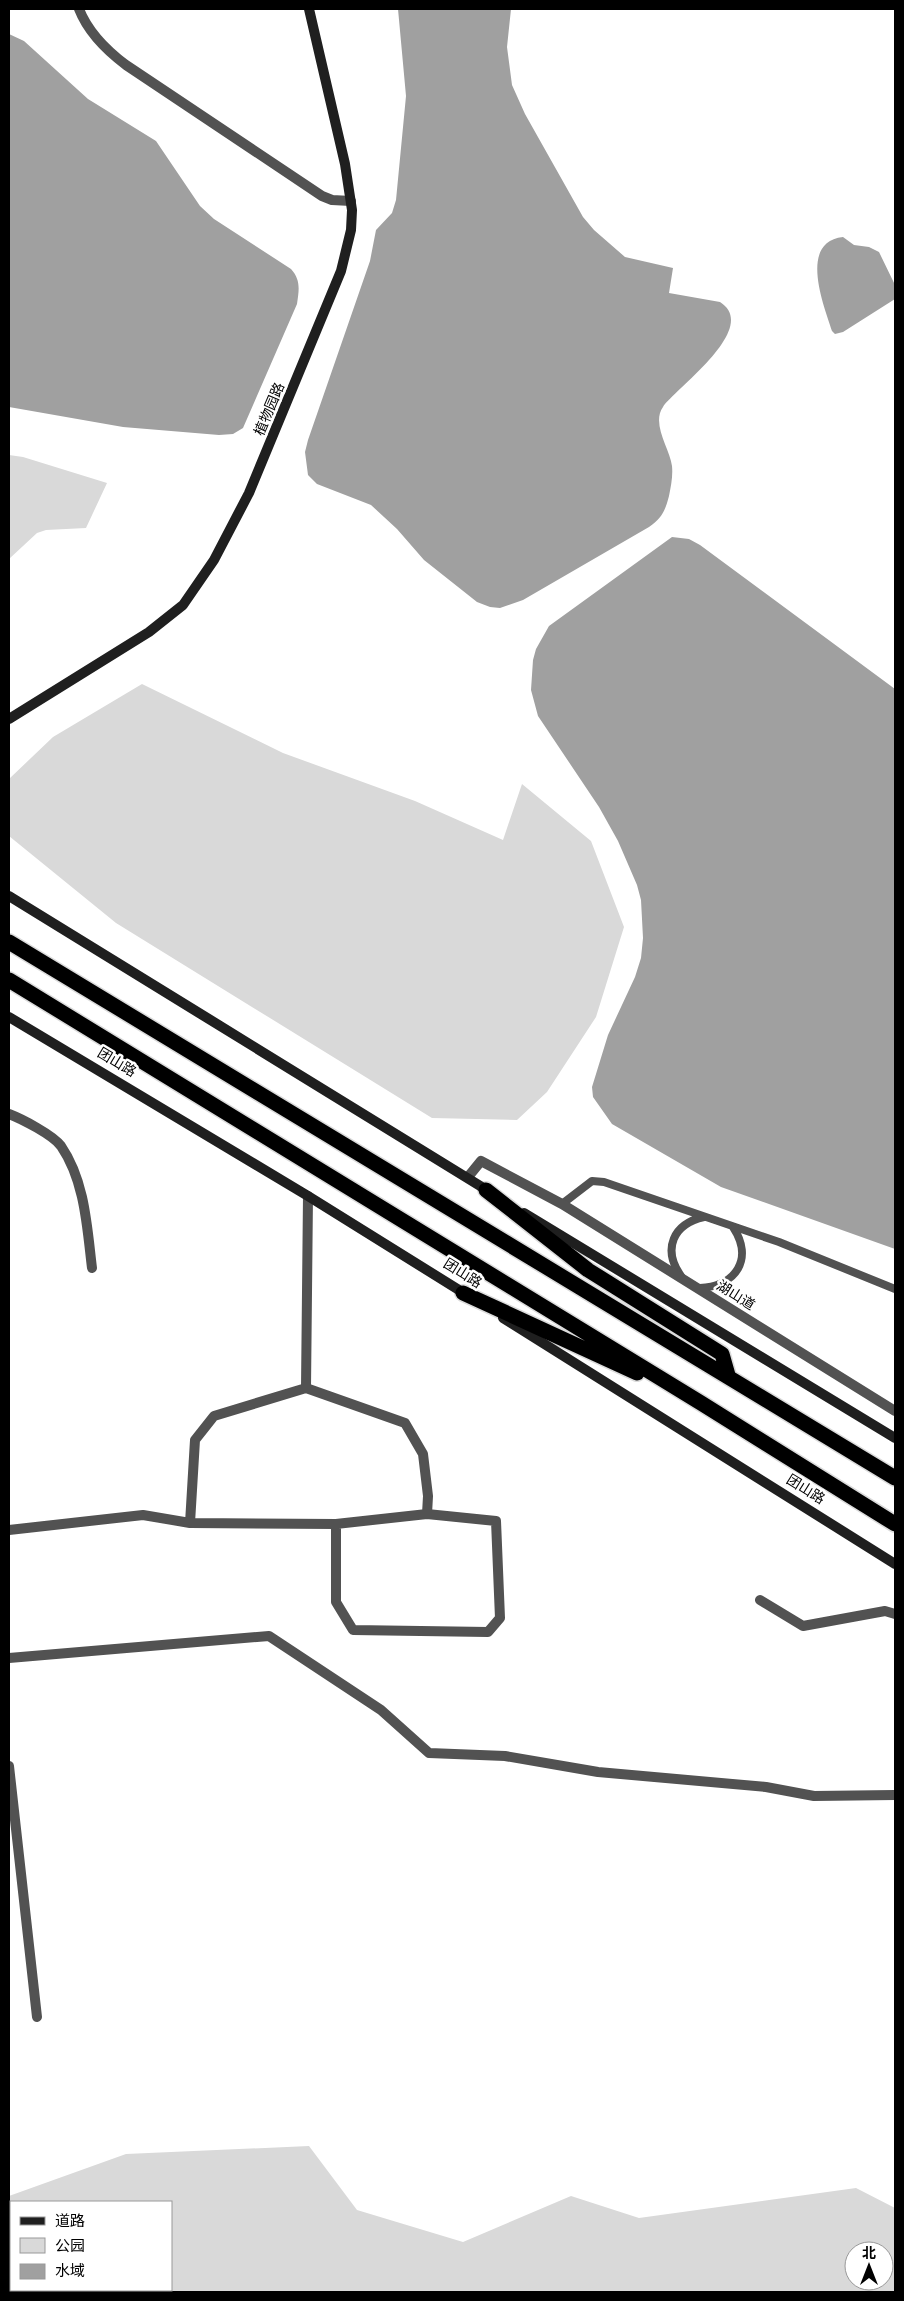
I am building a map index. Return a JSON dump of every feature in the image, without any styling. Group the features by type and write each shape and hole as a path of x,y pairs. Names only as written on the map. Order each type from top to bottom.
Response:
{"highway":[{"path":"9,942 728,1375 895,1478"},
{"name":"团山路","path":"9,980 701,1403 895,1524"},
{"path":"486,1190 588,1270 722,1354 728,1375"},
{"path":"463,1293 701,1403"}],"main road":[{"name":"植物园路","path":"9,719 169,617 183,605 214,560 249,493 341,271 349,245 351,201 345,164 309,9"},
{"path":"9,896 468,1177 486,1190 895,1438"},
{"name":"团山路","path":"9,1017 308,1196 895,1564"}],"street":[{"path":"79,9 84,22 97,39 126,66 322,196 332,200 351,201"},
{"path":"9,1114 22,1119 60,1144 78,1180 92,1268"},
{"name":"湖山道","path":"468,1177 480,1161 562,1204 681,1276 895,1411"},
{"path":"306,1388 308,1196"},
{"path":"190,1523 195,1440 214,1416 306,1388 405,1423 423,1454 428,1496 427,1514"},
{"path":"9,1530 143,1515 190,1523 336,1524 427,1514 496,1521 500,1618 488,1632 353,1630 336,1602 336,1524"},
{"path":"760,1600 803,1626 885,1611 895,1614"},
{"path":"9,1658 269,1636 381,1710 429,1753 505,1756 598,1772 766,1787 814,1796 895,1795"},
{"path":"9,1766 36,2017"}],"lane":[{"path":"562,1204 586,1184 600,1181 779,1242 895,1289"},
{"path":"681,1276 671,1257 675,1235 682,1226 691,1220 704,1217"},
{"path":"700,1288 722,1284 731,1278 738,1269 742,1259 742,1247 733,1227"}],"green space":[{"path":"9,455 23,457 107,483 86,528 46,530 37,533 9,559"},
{"path":"142,684 283,753 415,801 503,840 522,784 591,841 624,927 596,1017 547,1092 517,1120 432,1118 116,923 9,836 9,779 53,737"},
{"path":"309,2146 357,2210 463,2242 571,2196 639,2218 856,2188 895,2208 895,2292 9,2292 9,2196 126,2154"}],"water":[{"path":"398,9 511,9 507,47 512,85 525,114 583,217 594,230 625,257 673,268 669,293 720,302 730,313 730,327 723,342 711,358 663,407 660,414 660,429 671,459 672,481 669,496 660,517 649,527 523,600 500,608 490,607 477,602 424,560 397,529 371,505 317,484 308,475 305,452 308,440 370,261 376,230 392,213 396,200 406,96"},
{"path":"9,34 24,41 88,99 156,141 200,206 214,219 291,269 294,273 298,285 297,304 243,428 233,434 219,435 123,427 9,407"},
{"path":"843,237 854,245 869,247 879,252 895,285 895,299 843,332 835,334 832,331 820,292 818,262 821,250 829,241"},
{"path":"672,537 689,539 700,545 895,689 895,1249 721,1187 612,1124 593,1097 592,1087 608,1035 635,977 641,958 643,938 641,900 637,885 618,841 599,807 538,716 531,690 533,660 536,649 549,626"}]}
